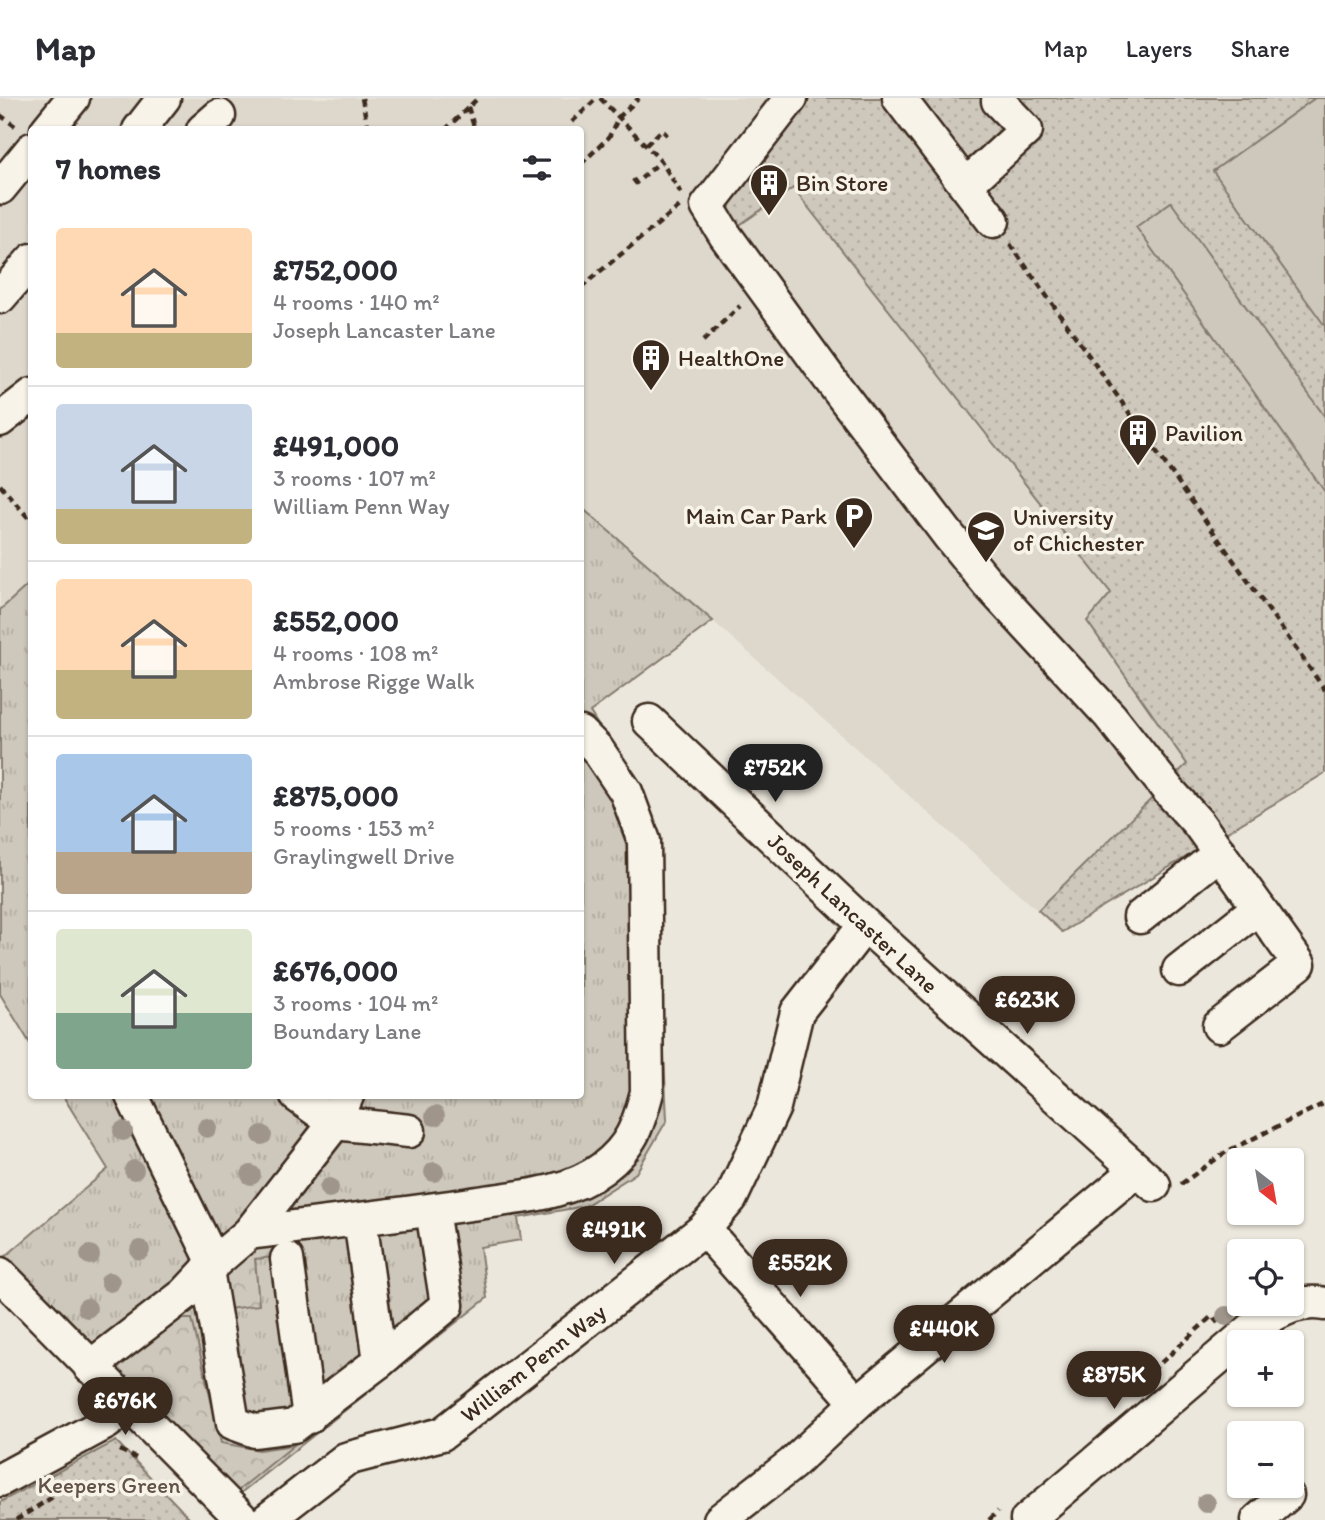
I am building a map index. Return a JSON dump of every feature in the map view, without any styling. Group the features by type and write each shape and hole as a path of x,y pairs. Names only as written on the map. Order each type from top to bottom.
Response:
{"street":[{"path":"50,126 73,98"},
{"path":"142,126 164,98"},
{"path":"791,98 707,206 821,367 949,536 1004,602 1110,716 1198,823 1299,964 1219,1027"},
{"path":"899,98 993,220"},
{"path":"967,184 1026,130 998,102"},
{"path":"0,188 28,154"},
{"path":"0,297 28,265"},
{"path":"0,420 28,398"},
{"name":"Joseph Lancaster Lane","path":"649,722 865,925 1146,1178"},
{"path":"249,1233 543,1193 573,1185 601,1170 624,1150 639,1124 647,1093 644,841 626,792 584,736"},
{"path":"1140,917 1220,853"},
{"path":"1179,970 1258,908"},
{"name":"William Penn Way","path":"267,1520 346,1459 442,1434 704,1230 732,1198 774,1107 797,1012 865,925"},
{"path":"133,1099 211,1266 233,1423 255,1431 295,1426 447,1305 432,1210"},
{"path":"307,1099 409,1131"},
{"path":"90,1367 185,1294 211,1266 249,1233 341,1109"},
{"path":"720,1520 792,1464 857,1403 1146,1178"},
{"path":"360,1219 380,1360"},
{"path":"704,1230 857,1403"},
{"path":"287,1259 309,1417"},
{"path":"0,1275 243,1520"},
{"path":"1027,1520 1259,1323 1287,1307 1311,1301 1325,1304"},
{"path":"0,1480 106,1423 130,1405"},
{"path":"1258,1520 1284,1498"}],"path":[{"path":"362,98 367,126"},
{"path":"449,126 478,98"},
{"path":"572,122 599,98 661,161 686,201 584,285"},
{"path":"584,161 609,137 619,117 639,98"},
{"path":"468,107 474,126"},
{"path":"646,145 662,130 667,135"},
{"path":"633,180 636,183 661,161"},
{"path":"993,220 1325,690"},
{"path":"703,341 743,303"},
{"path":"0,485 28,517"},
{"path":"1146,1178 1169,1194 1226,1152 1325,1103"},
{"path":"110,1446 134,1455 143,1465"},
{"path":"16,1520 51,1498 62,1475"}],"shaded area":[{"name":"University of Chichester","path":"0,98 1325,98 1325,773 1062,932 713,621 584,511 584,126 28,126 28,882 0,900"}],"green space":[{"path":"810,98 1325,98 1325,773 1062,932 1038,910 1187,764 1087,621 1111,593 793,188 725,235 730,205"},
{"path":"1315,98 1325,98 1325,326 1213,171"},
{"path":"1171,202 1325,417 1325,492 1136,227"},
{"path":"584,510 713,621 590,712 619,759 654,839 667,1120 636,1173 585,1206 518,1218 521,1240 480,1247 487,1298 233,1499 0,1261 108,1169 65,1099 584,1099"},
{"path":"28,585 28,1040 0,994 0,610"},
{"path":"272,1241 274,1257 255,1259 259,1305 228,1309 222,1277 262,1243"},
{"path":"172,1319 192,1319 221,1443 259,1450 294,1445 234,1494 114,1365"},
{"name":"Keepers Green","path":"116,1441 191,1520 0,1520 0,1502"}],"place":[{"name":"Bin Store","path":"769,217"},
{"name":"HealthOne","path":"651,392"},
{"name":"Pavilion","path":"1138,467"},
{"name":"Main Car Park","path":"854,550"},
{"name":"University of Chichester","path":"986,564"}]}
